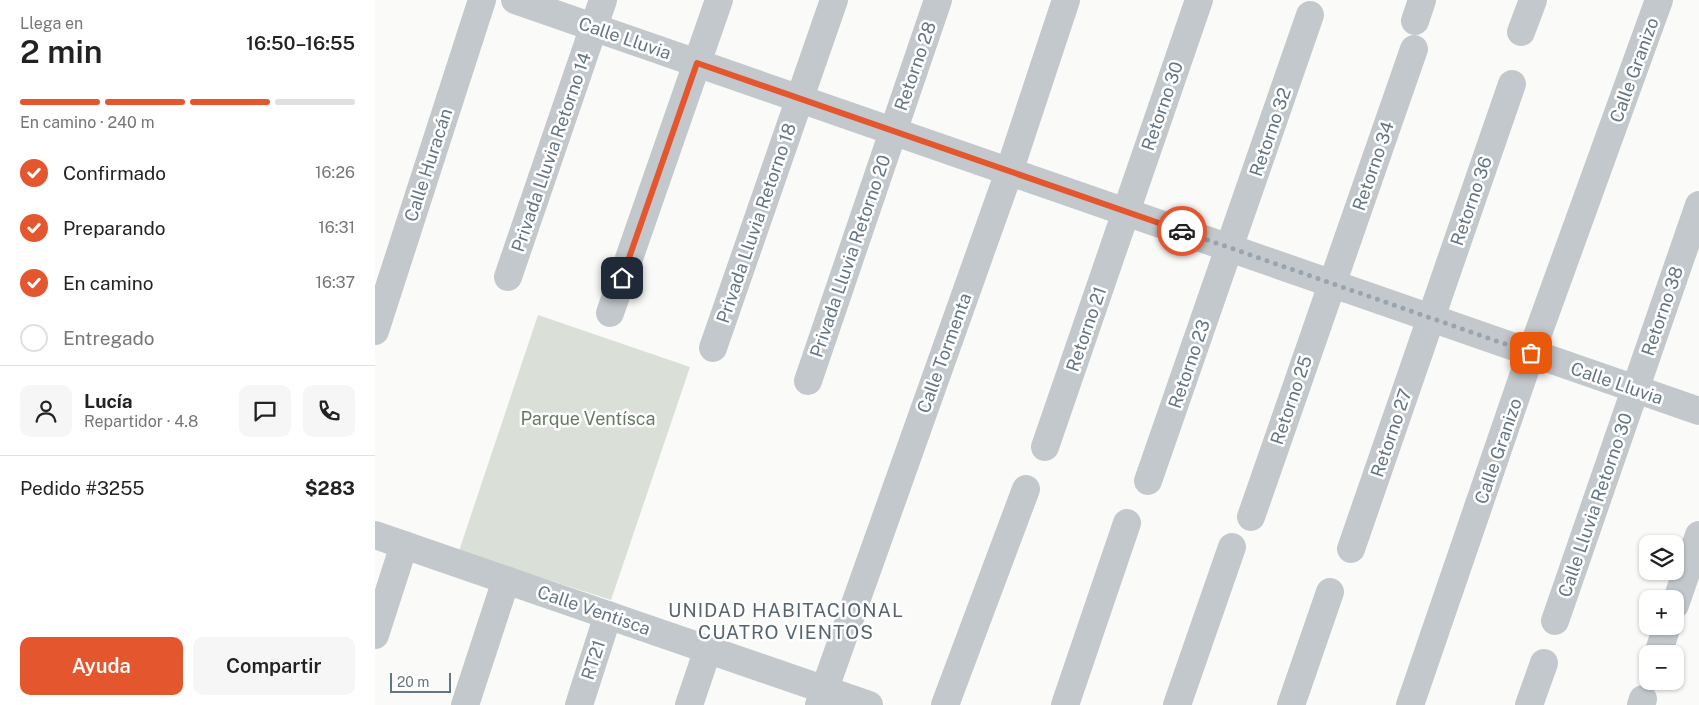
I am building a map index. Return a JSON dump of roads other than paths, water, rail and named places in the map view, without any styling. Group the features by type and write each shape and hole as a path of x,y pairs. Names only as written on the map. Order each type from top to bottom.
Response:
{"street":[{"name":"Calle Huracán","path":"375,331 482,0"},
{"name":"Calle Lluvia","path":"515,0 1699,411"},
{"name":"Privada Lluvia Retorno 14","path":"508,277 603,0"},
{"path":"609,313 719,0"},
{"name":"Privada Lluvia Retorno 18","path":"713,348 834,0"},
{"name":"Retorno 28","path":"893,131 938,0"},
{"name":"Calle Tormenta","path":"821,697 1009,172 1066,0"},
{"name":"Retorno 30","path":"1126,212 1199,0"},
{"path":"1521,32 1533,0"},
{"name":"Calle Granizo","path":"1410,705 1531,353 1659,0"},
{"name":"Retorno 32","path":"1229,248 1310,15"},
{"name":"Retorno 34","path":"1332,284 1414,49"},
{"name":"Retorno 36","path":"1431,318 1512,84"},
{"name":"Privada Lluvia Retorno 20","path":"808,381 893,131"},
{"name":"Retorno 38","path":"1635,389 1699,204"},
{"name":"Retorno 21","path":"1045,447 1126,212"},
{"name":"Retorno 23","path":"1148,481 1229,248"},
{"name":"Retorno 25","path":"1251,517 1332,284"},
{"name":"Retorno 27","path":"1351,549 1431,318"},
{"name":"Calle Lluvia Retorno 30","path":"1555,621 1635,389"},
{"path":"945,705 1026,489"},
{"path":"1065,705 1127,523"},
{"name":"Calle Ventisca","path":"375,535 707,649 821,697 869,705"},
{"path":"1680,590 1699,536"},
{"path":"375,635 403,545"},
{"path":"1177,705 1232,547"},
{"path":"465,705 506,580"},
{"path":"1291,705 1330,592"},
{"name":"RT21","path":"579,705 608,615"},
{"path":"689,705 707,649"},
{"path":"1529,705 1544,663"}],"district":[{"name":"UNIDAD HABITACIONAL CUATRO VIENTOS","path":"786,621"}],"park label":[{"name":"Parque Ventísca","path":"588,418"}]}
